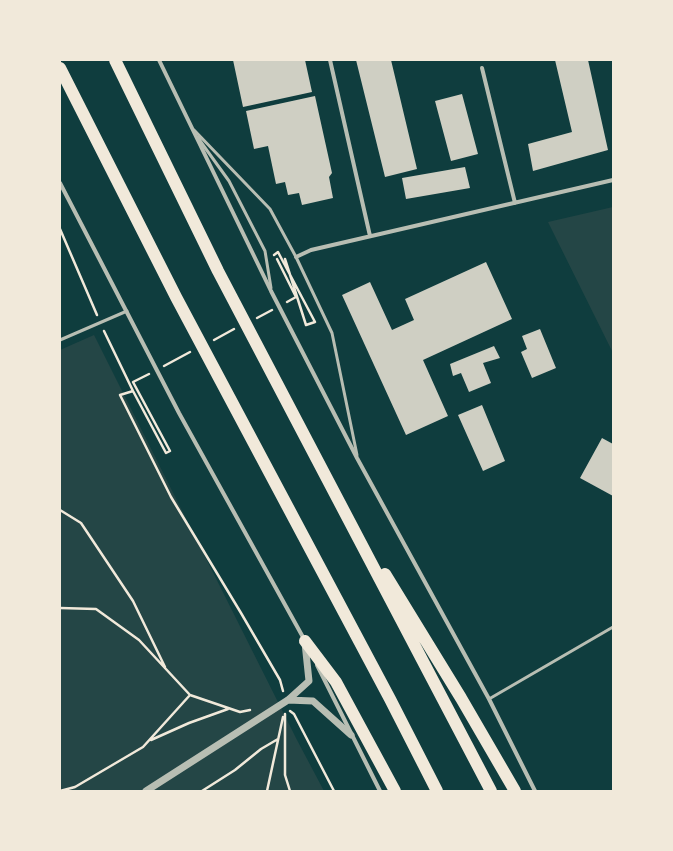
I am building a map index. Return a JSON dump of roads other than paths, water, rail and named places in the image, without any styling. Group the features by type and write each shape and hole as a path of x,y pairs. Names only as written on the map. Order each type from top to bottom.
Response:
{"highway":[{"path":"115,60 218,271 491,791"},
{"path":"60,68 173,290 437,791"},
{"path":"331,486 462,698 515,791"},
{"path":"305,641 336,682 395,791"}],"street":[{"path":"159,60 271,291 357,458 489,699 535,791"},
{"path":"330,60 370,236"},
{"path":"482,68 515,203"},
{"path":"296,257 311,250 613,180"},
{"path":"60,183 179,413 305,641 380,791"},
{"path":"146,791 286,703 309,681 305,641"},
{"path":"286,703 313,702 351,735"}],"lane":[{"path":"190,126 270,209 296,257 332,333 357,458"},
{"path":"190,126 229,181 265,251 271,291"},
{"path":"60,340 126,311"},
{"path":"489,699 613,627"}]}
